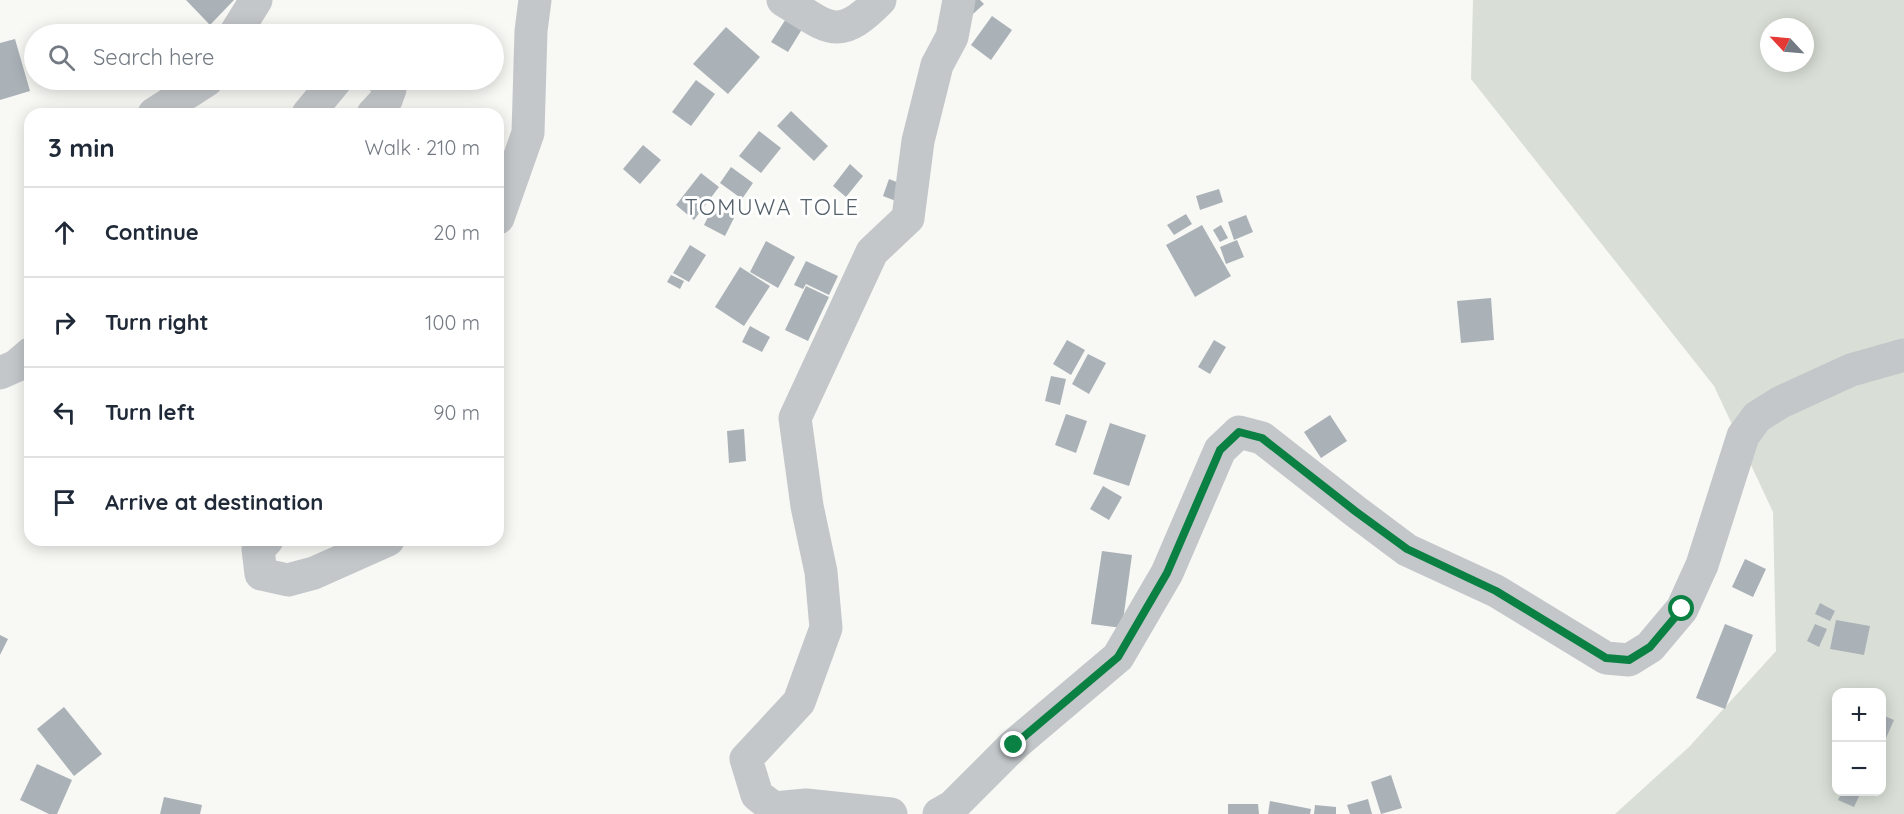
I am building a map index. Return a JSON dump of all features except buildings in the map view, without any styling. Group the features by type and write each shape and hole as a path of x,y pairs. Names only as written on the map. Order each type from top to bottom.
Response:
{"street":[{"path":"241,24 256,0"},
{"path":"504,201 528,133 531,32 535,0"},
{"path":"783,0 828,27 841,28 863,18 880,0"},
{"path":"891,814 774,808 757,795 746,759 799,702 826,628 821,572 807,506 795,418 872,252 909,218 918,141 937,65 952,37 959,0"},
{"path":"163,108 191,90"},
{"path":"313,108 328,90"},
{"path":"379,108 386,100 390,90"},
{"path":"939,814 953,806 1014,745 1118,657 1167,573 1220,450 1239,432 1262,438 1407,549 1496,591 1606,658 1629,660 1650,647 1682,609 1702,565 1743,436 1757,417 1780,402 1851,370 1904,355"},
{"path":"0,373 16,366 24,359"},
{"path":"261,546 258,549 261,574 288,579 315,573 375,546"}],"shaded area":[{"path":"1473,0 1904,0 1904,814 1615,814 1689,747 1776,651 1773,512 1714,386 1471,79"}],"district":[{"name":"TOMUWA TOLE","path":"772,207"}],"route":[{"path":"1014,745 1118,657 1167,573 1220,450 1239,432 1262,438 1407,549 1496,591 1606,658 1629,660 1650,647 1682,609"}]}
